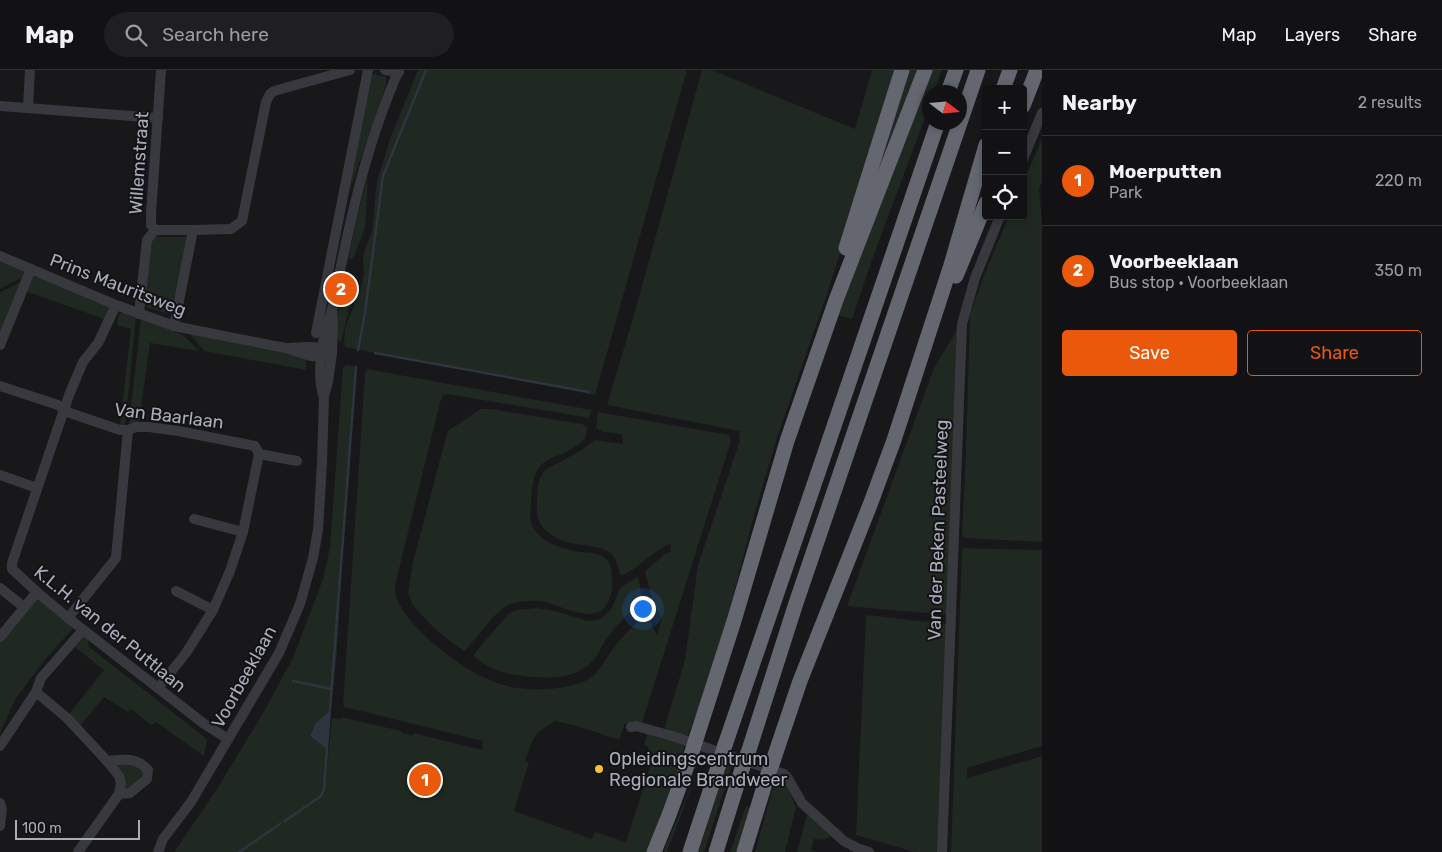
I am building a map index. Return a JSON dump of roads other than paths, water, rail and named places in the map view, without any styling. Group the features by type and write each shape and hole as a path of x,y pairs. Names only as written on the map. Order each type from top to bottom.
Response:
{"highway":[{"path":"836,300 840,268 902,70"},
{"path":"654,852 692,752 734,621 787,441 836,300 925,70"},
{"path":"951,85 956,70"},
{"path":"716,852 796,603 978,70"},
{"path":"1004,85 1010,70"},
{"path":"1027,96 1037,70"},
{"path":"690,852 935,130"},
{"path":"744,852 800,681 891,449 951,265 982,159"},
{"path":"933,320 960,269 982,213"},
{"path":"682,852 707,798"}],"street":[{"path":"28,107 30,70"},
{"name":"Willemstraat","path":"139,314 147,240 155,230 151,225 151,213 161,70"},
{"path":"155,230 231,229 242,221 266,102 270,94 274,91 350,70"},
{"path":"316,333 368,70"},
{"path":"385,70 399,71"},
{"name":"Voorbeeklaan","path":"324,396 321,385 322,352 348,231 366,161 391,87 399,71"},
{"path":"0,106 158,118"},
{"path":"1027,149 1042,113"},
{"name":"Van der Beken Pasteelweg","path":"942,852 962,324 975,278 998,220"},
{"path":"174,326 193,230"},
{"name":"Prins Mauritsweg","path":"0,256 116,305 174,326 285,348 300,354 322,352"},
{"path":"0,345 30,269"},
{"name":"K.L.H. van der Puttlaan","path":"116,305 98,343 83,362 64,409 12,563 12,569 83,630 203,723 228,739"},
{"path":"320,309 332,310"},
{"name":"Voorbeeklaan","path":"158,852 164,839 191,802 279,653 300,604 313,558 318,530 324,396 332,353 332,310"},
{"path":"322,352 332,353"},
{"name":"Van Baarlaan","path":"0,386 58,405 70,413 120,430 149,427 178,431 255,446 259,454 297,461"},
{"path":"68,618 116,558 128,430"},
{"path":"158,688 186,653 213,610 230,571 242,532 259,454"},
{"path":"0,475 38,488"},
{"path":"194,519 242,532"},
{"path":"0,588 24,607"},
{"path":"176,591 213,610"},
{"path":"0,637 37,592"},
{"path":"0,746 36,692 41,678 83,630"},
{"path":"36,692 67,718 107,761 119,776 121,783 119,794 78,852"},
{"path":"631,727 636,726 659,732 784,774 802,803 844,841 869,852"},
{"path":"107,761 131,759 141,763 148,770 147,779 130,793 119,794"},
{"path":"0,803 2,809 0,826"},
{"name":"Voorbeeklaan","path":"150,852 164,839"}],"waterway":[{"path":"358,350 365,313 383,176 426,70"},
{"path":"375,353 589,392"},
{"path":"330,710 356,367"},
{"path":"293,681 332,689"},
{"path":"285,821 321,796 324,789 327,749"},
{"path":"239,852 280,824"}],"place":[{"name":"Voorbeeklaan","path":"341,289"},
{"name":"Opleidingscentrum Regionale Brandweer","path":"599,769"},
{"name":"Moerputten","path":"425,780"}]}
